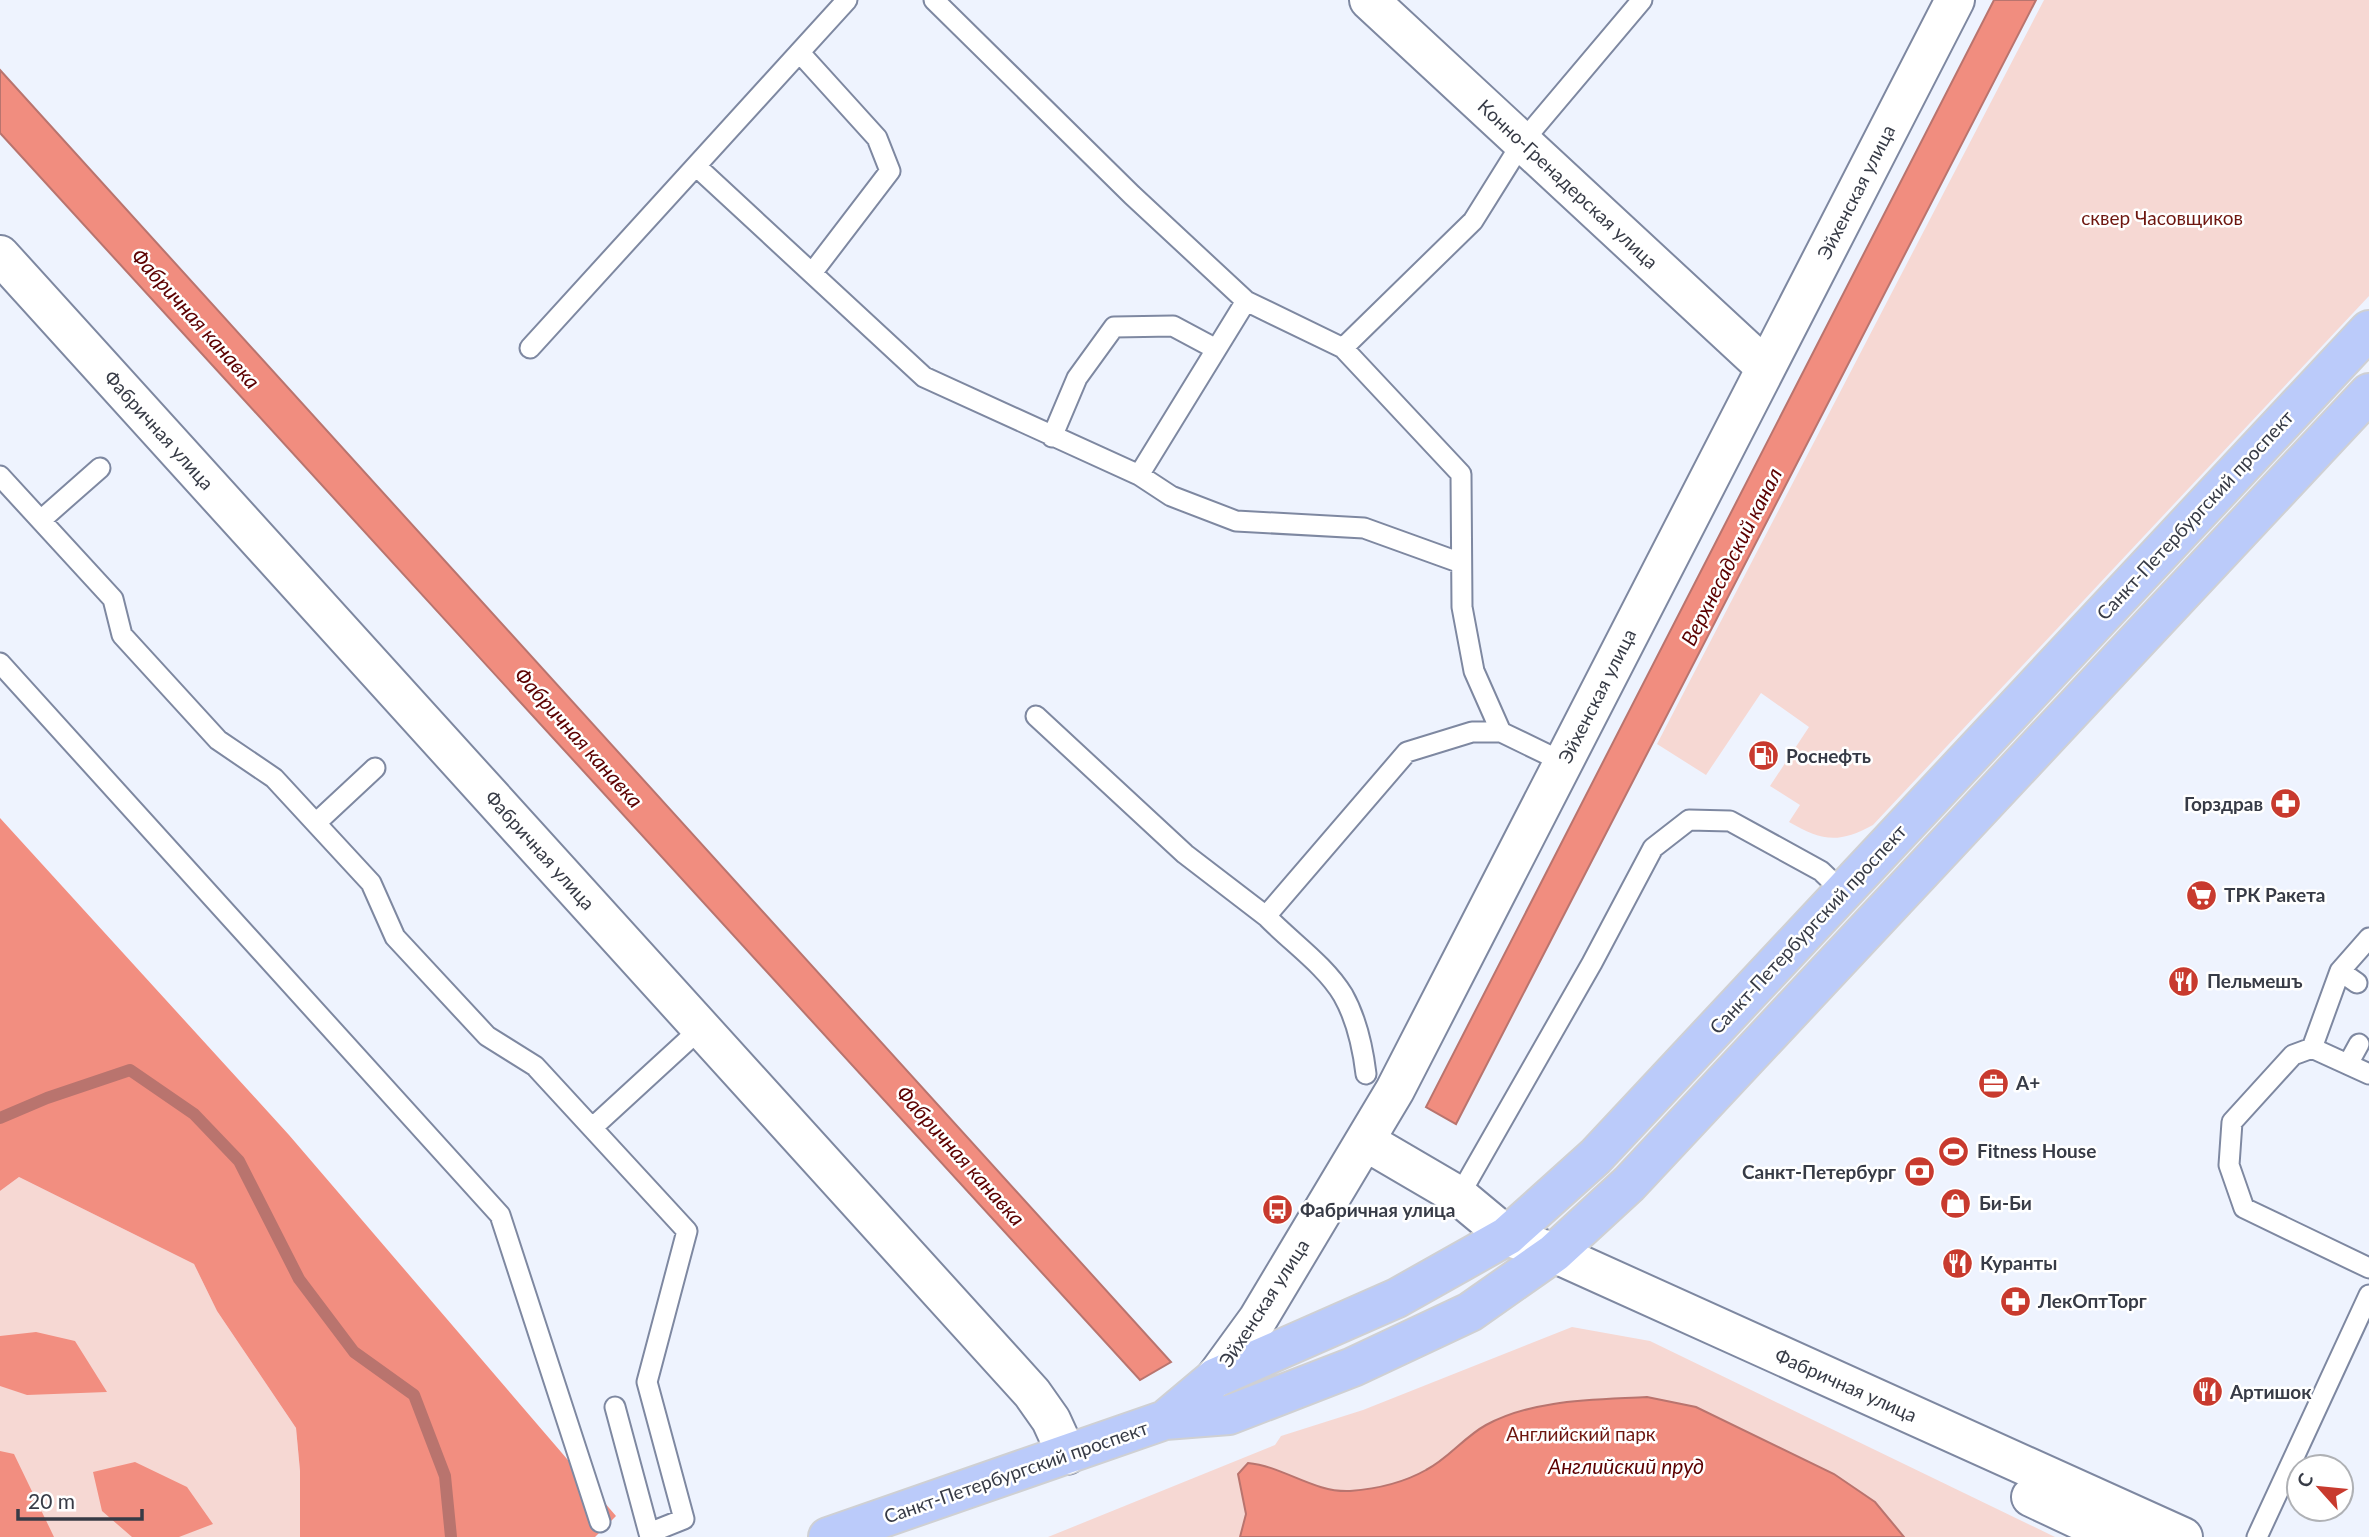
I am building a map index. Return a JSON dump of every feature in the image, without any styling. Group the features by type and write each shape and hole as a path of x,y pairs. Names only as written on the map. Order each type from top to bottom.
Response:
{"main road":[{"name":"Санкт-Петербургский проспект","path":"1165,1420 1215,1378 1397,1298 1507,1236 1595,1157 2369,330"},
{"name":"Санкт-Петербургский проспект","path":"828,1537 1165,1420 1230,1415 1353,1367 1470,1312 1548,1258 1629,1184 2369,393"}],"street":[{"name":"Конно-Гренадерская улица","path":"1369,0 1766,368"},
{"name":"Эйхенская улица","path":"1215,1378 1258,1319 1395,1090 1955,0"},
{"name":"Фабричная улица","path":"0,255 1032,1393 1051,1420 1067,1455"},
{"name":"Фабричная улица","path":"1365,1141 1459,1196 1507,1236 1548,1258 2183,1537"},
{"name":"Фабричная улица","path":"1548,1258 1586,1290 2116,1537"}],"lane":[{"path":"530,348 847,0"},
{"path":"934,0 1132,195 1246,301 1343,348 1461,474 1462,607 1474,671 1502,732"},
{"path":"1343,348 1473,221 1523,141 1642,0"},
{"path":"800,53 877,138 890,171 812,273"},
{"path":"696,166 924,377 1139,475 1171,496 1236,521 1364,528 1461,563"},
{"path":"1139,475 1246,301"},
{"path":"1052,437 1077,378 1114,327 1173,326 1216,349"},
{"path":"41,520 100,468"},
{"path":"0,476 113,599 122,635 218,740 274,778 371,883 395,937 487,1036 535,1066 687,1231 647,1382 684,1519 650,1535 615,1407"},
{"path":"0,663 500,1215 600,1522"},
{"path":"1036,716 1185,854 1267,917 1317,964 1343,996 1363,1048 1366,1074"},
{"path":"1267,917 1407,752 1472,732 1502,732 1563,762"},
{"path":"316,823 376,768"},
{"path":"1459,1196 1592,963 1653,848 1689,820 1730,821 1805,860 1843,891"},
{"path":"2312,1048 2340,971 2369,938"},
{"path":"2340,971 2357,983"},
{"path":"592,1128 701,1028"},
{"path":"2348,1065 2358,1044"},
{"path":"2369,1074 2312,1048 2293,1055 2232,1122 2229,1165 2244,1208 2369,1268"},
{"path":"2257,1537 2369,1295"}],"green space":[{"name":"сквер Часовщиков","path":"2044,0 2369,0 2369,296 1873,825 1850,835 1830,838 1821,836 1789,822 1800,805 1770,786 1809,727 1761,693 1706,775 1657,744"},
{"path":"19,1177 194,1264 217,1311 296,1428 300,1471 300,1537 0,1537 0,1191"},
{"name":"Английский парк","path":"1572,1327 1650,1341 2055,1537 1048,1537 1275,1445 1281,1436 1363,1410"}],"shaded area":[{"path":"0,818 289,1135 616,1516 595,1537 300,1537 300,1471 296,1428 217,1311 194,1264 19,1177 0,1191"},
{"path":"36,1332 75,1341 107,1392 27,1395 0,1386 0,1336"},
{"path":"0,1451 14,1454 54,1537 0,1537"},
{"path":"135,1462 187,1487 213,1524 179,1537 132,1537 102,1511 93,1472"}],"water":[{"name":"Верхнесадский канал","path":"1994,0 2036,0 1456,1124 1426,1107"},
{"name":"Фабричная канавка","path":"0,70 1171,1362 1140,1380 0,133"},
{"name":"Английский пруд","path":"1647,1397 1696,1407 1834,1474 1875,1502 1904,1537 1240,1537 1246,1514 1238,1474 1248,1463 1274,1469 1324,1488 1350,1491 1370,1489 1417,1475 1442,1460 1478,1430 1505,1416 1565,1402"}],"waterway":[{"path":"0,1118 47,1098 130,1070 194,1114 239,1161 299,1279 354,1352 414,1395 445,1476 451,1537"}],"place":[{"name":"Роснефть","path":"1763,756"},
{"name":"Горздрав","path":"2286,804"},
{"name":"ТРК Ракета","path":"2201,895"},
{"name":"Пельмешъ","path":"2184,981"},
{"name":"А+","path":"1993,1083"},
{"name":"Fitness House","path":"1954,1151"},
{"name":"Санкт-Петербург","path":"1919,1172"},
{"name":"Би-Би","path":"1956,1203"},
{"name":"Фабричная улица","path":"1277,1210"},
{"name":"Куранты","path":"1957,1263"},
{"name":"ЛекОптТорг","path":"2015,1301"},
{"name":"Артишок","path":"2207,1392"}]}
